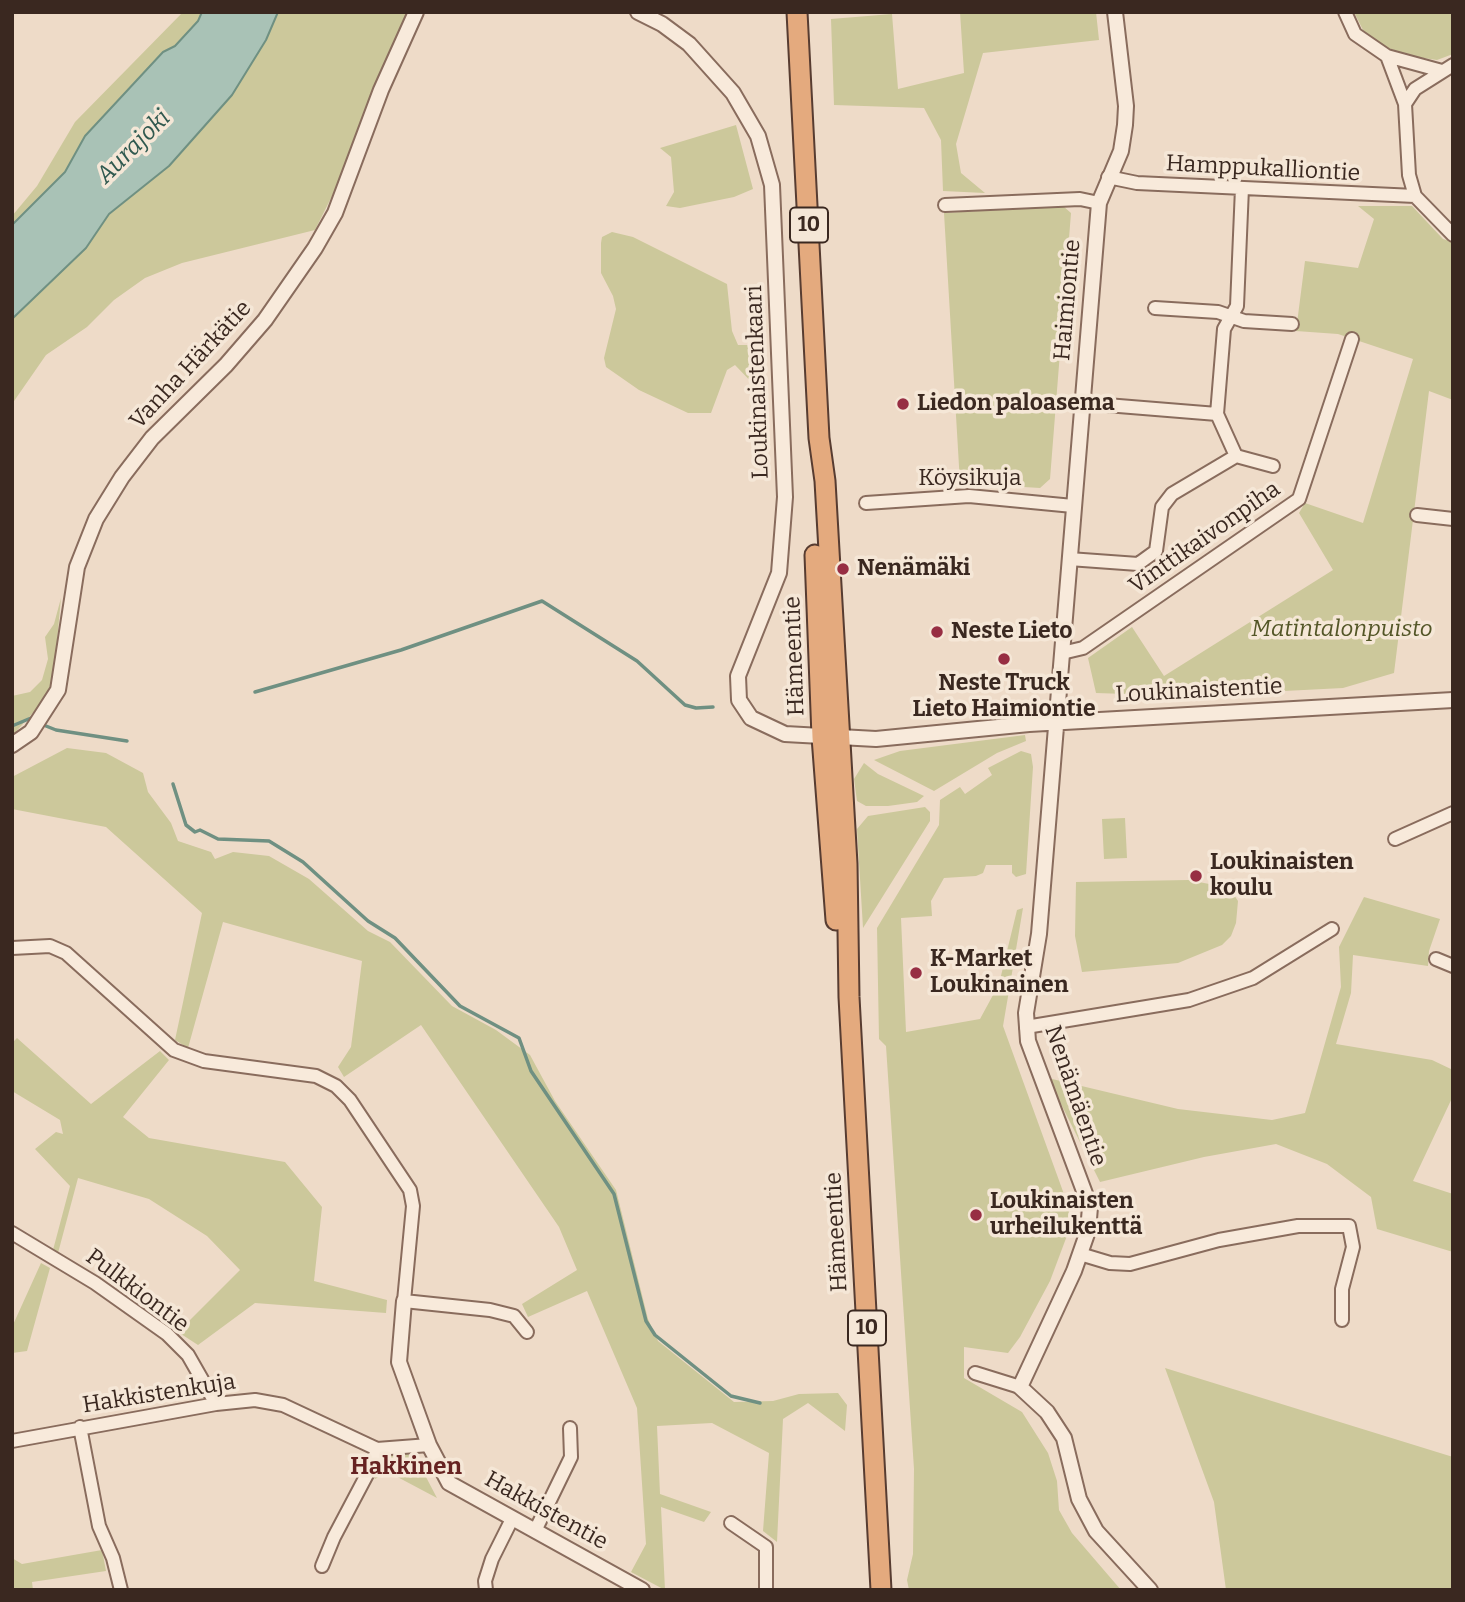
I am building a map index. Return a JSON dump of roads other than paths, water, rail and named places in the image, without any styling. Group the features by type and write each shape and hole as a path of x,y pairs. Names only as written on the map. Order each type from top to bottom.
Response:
{"highway":[{"name":"Hämeentie","path":"797,12 820,438 814,478 831,737 839,948 849,997 881,1590"}],"street":[{"name":"Vanha Härkätie","path":"12,745 31,732 58,690 76,567 96,519 152,438 226,365 265,320 315,248 335,213 381,90 416,12"},
{"name":"Loukinaistenkaari","path":"638,12 662,24 690,44 733,93 758,136 772,185 785,496 783,544 771,597 742,661 737,688 745,711 762,725 785,734 831,737"},
{"name":"Haimiontie","path":"1057,722 1099,203 1121,151 1126,106 1115,12"},
{"path":"1345,12 1354,34 1387,56 1447,68"},
{"path":"1387,56 1405,104 1409,175 1415,196 1453,235"},
{"path":"1405,104 1415,89 1447,68"},
{"name":"Hamppukalliontie","path":"1108,177 1137,183 1415,196"},
{"path":"1236,456 1217,414 1224,329 1237,306 1242,188"},
{"path":"945,205 1080,199 1099,203"},
{"path":"1155,308 1218,312 1230,317 1292,324"},
{"name":"Vinttikaivonpiha","path":"1062,653 1083,648 1299,499 1352,339"},
{"path":"1082,403 1217,414"},
{"path":"1069,559 1138,565 1156,551 1162,507 1172,494 1236,456 1273,466"},
{"name":"Köysikuja","path":"866,503 969,496 1073,506"},
{"path":"1418,515 1453,519"},
{"name":"Loukinaistentie","path":"831,737 920,737 992,727 1057,722 1453,700"},
{"name":"Nenämäentie","path":"1020,1387 1080,1254 1088,1231 1090,1207 1028,1041 1026,1027 1039,934 1057,722"},
{"path":"1395,839 1453,813"},
{"path":"1026,1027 1189,1000 1253,978 1332,929"},
{"path":"12,948 50,946 66,953 174,1050 204,1061 316,1076 336,1086 350,1100 410,1190 413,1206 404,1301 490,1310 514,1316 527,1332"},
{"path":"1436,959 1453,965"},
{"path":"1080,1254 1110,1263 1130,1264 1219,1240 1298,1226 1349,1226 1353,1247 1342,1289 1342,1320"},
{"name":"Pulkkiontie","path":"12,1233 95,1283 167,1334 188,1355 216,1404"},
{"name":"Hakkistentie","path":"404,1301 399,1362 429,1445 449,1483 642,1590"},
{"path":"975,1373 1020,1387 1047,1412 1064,1438 1079,1499 1096,1531 1150,1590"},
{"name":"Hakkistenkuja","path":"12,1441 216,1404 255,1400 283,1405 377,1449 429,1445"},
{"path":"80,1427 99,1526 114,1558 121,1590"},
{"path":"536,1531 571,1457 569,1428"},
{"path":"322,1566 334,1536 372,1465 377,1449"},
{"path":"486,1590 485,1581 492,1559 512,1519"},
{"path":"731,1523 766,1547 766,1590"}],"water":[{"name":"Aurajoki","path":"202,12 278,12 266,40 232,95 169,166 109,214 86,248 12,319 12,225 65,172 85,136 163,52 175,46 198,21"}],"waterway":[{"path":"255,692 401,650 542,601 637,661 685,705 696,708 713,707"},
{"path":"12,726 31,718 34,720"},
{"path":"41,724 56,730 127,741"},
{"path":"173,784 186,825 195,832 200,830 218,839 269,841 303,862 368,921 395,938 460,1006 519,1038 531,1071 614,1194 646,1321 655,1335 731,1396 760,1403"}],"place":[{"name":"Liedon paloasema","path":"903,404"},
{"name":"Nenämäki","path":"843,569"},
{"name":"Neste Lieto","path":"937,632"},
{"name":"Neste Truck Lieto Haimiontie","path":"1004,659"},
{"name":"Loukinaisten koulu","path":"1196,876"},
{"name":"K-Market Loukinainen","path":"916,973"},
{"name":"Loukinaisten urheilukenttä","path":"976,1215"}],"district":[{"name":"Hakkinen","path":"406,1467"}],"park label":[{"name":"Matintalonpuisto","path":"1342,630"}]}
